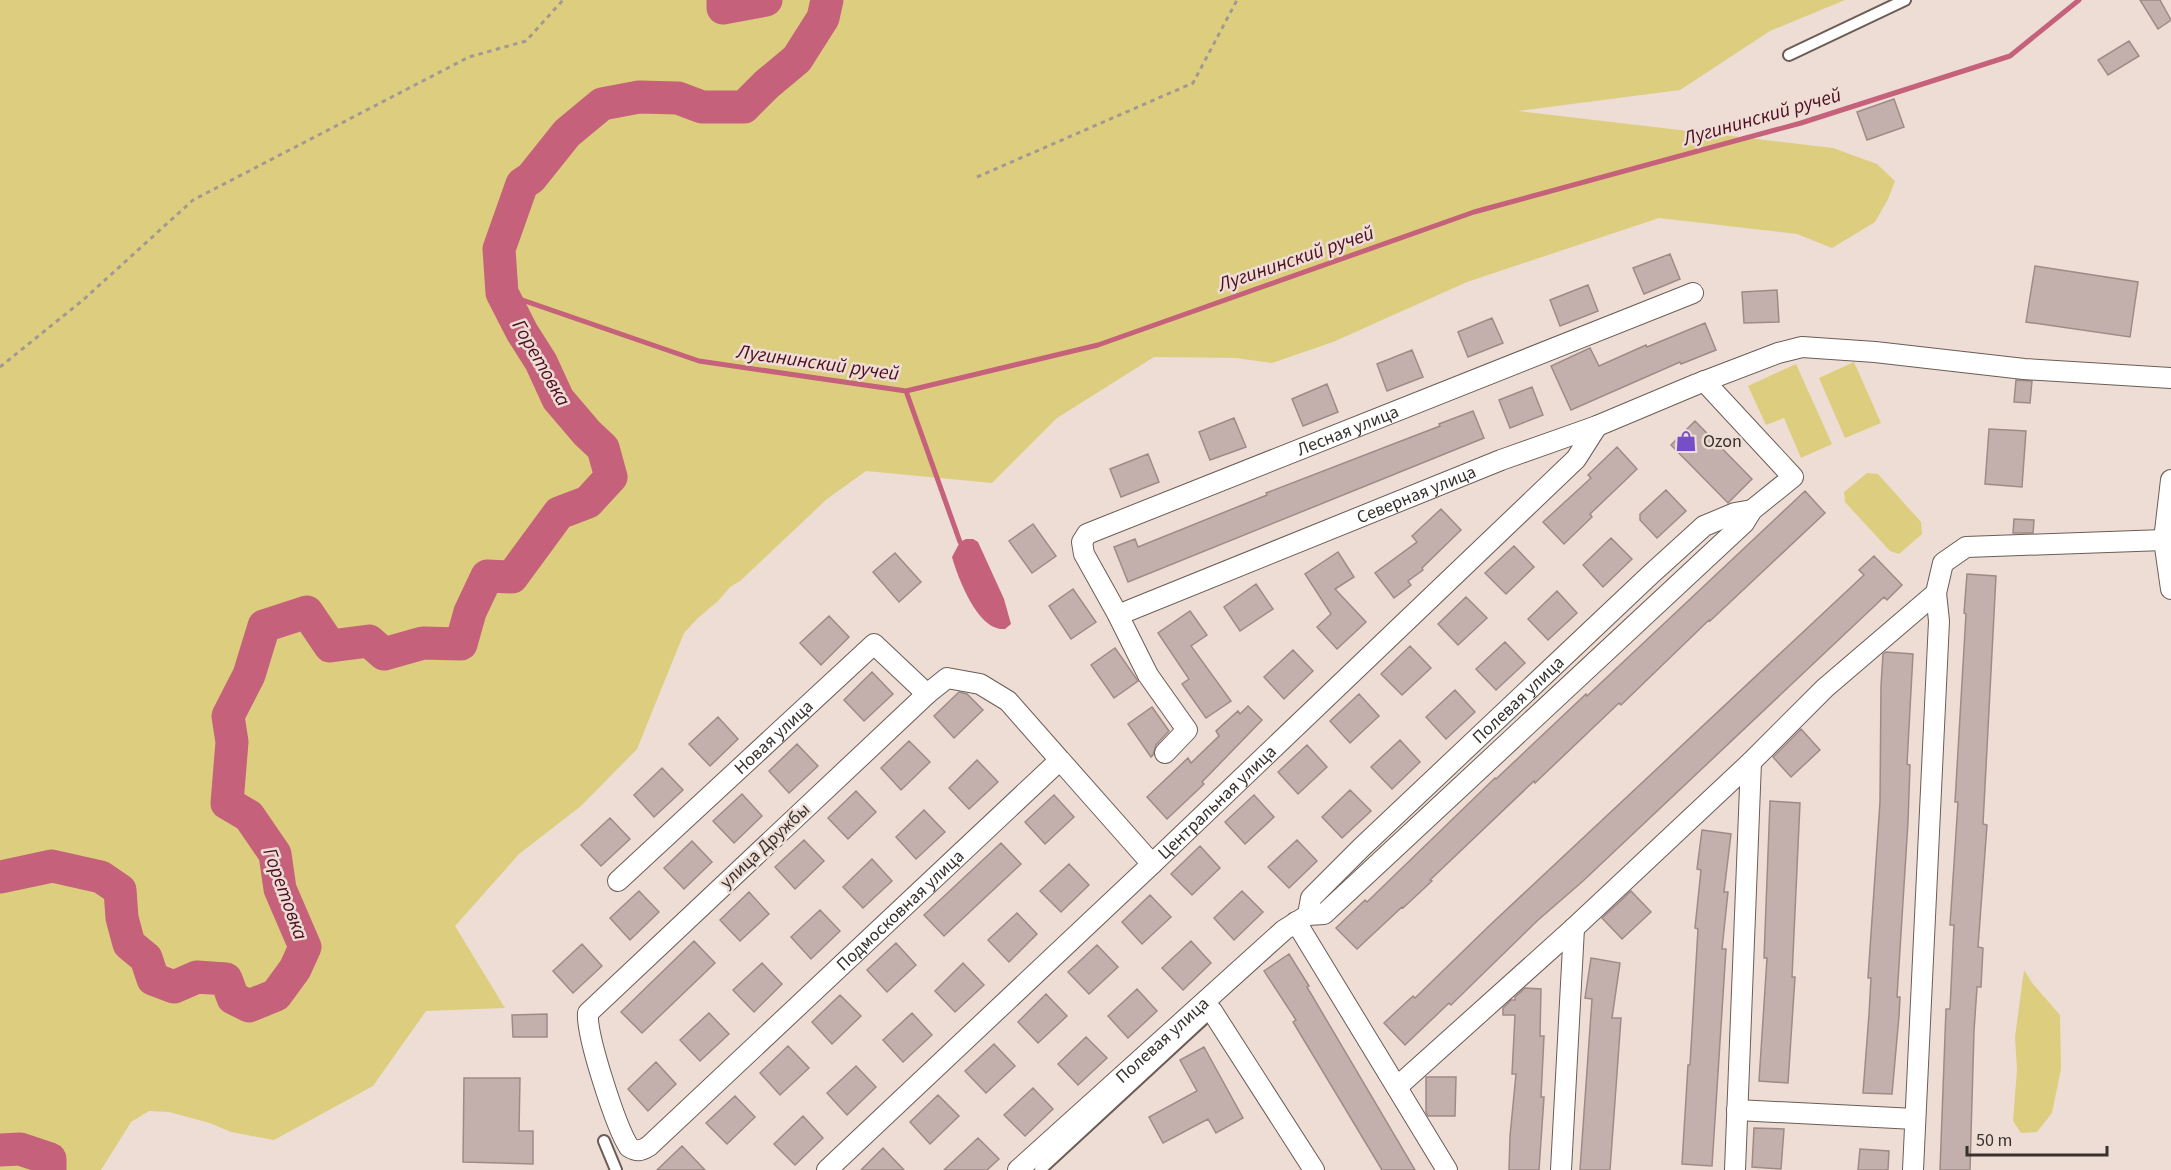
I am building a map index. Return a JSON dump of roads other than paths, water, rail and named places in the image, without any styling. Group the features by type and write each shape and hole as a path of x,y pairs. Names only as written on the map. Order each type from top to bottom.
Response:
{"street":[{"name":"Лесная улица","path":"1118,615 1084,554 1082,542 1088,534 1693,293"},
{"name":"Северная улица","path":"1118,615 1501,460 1597,426 1778,353 1802,347 1875,352 2024,369 2171,378"},
{"name":"Полевая улица","path":"1018,1170 1284,930 1302,918 1324,914 1744,523 1752,510 1793,477 1704,381"},
{"name":"Центральная улица","path":"827,1170 1152,864 1576,459 1597,426"},
{"path":"2171,489 2164,540 2171,589"},
{"name":"Полевая улица","path":"1302,918 1311,898 1509,706 1704,526 1736,513 1752,510"},
{"path":"1913,1170 1939,621 1936,593 1943,563 1966,547 2164,540"},
{"path":"1398,1087 1574,928 1751,762 1825,688 1936,593"},
{"path":"1118,615 1148,675 1187,730 1165,753"},
{"name":"Новая улица","path":"618,881 874,644 927,694"},
{"name":"улица Дружбы","path":"636,1151 626,1142 601,1073 587,1022 588,1013 927,694 947,678 980,684 1008,701 1060,760"},
{"path":"1509,706 1527,724"},
{"path":"1060,760 1152,864"},
{"name":"Подмосковная улица","path":"636,1151 649,1146 1060,760"},
{"path":"1735,1170 1751,762"},
{"path":"1302,918 1447,1170"},
{"path":"1561,1170 1574,928"},
{"path":"1212,1011 1314,1170"},
{"path":"1737,1110 1915,1119"}],"lane":[{"path":"1789,55 1905,0"},
{"path":"1040,1170 1212,1011"},
{"path":"604,1141 616,1170"}],"waterway":[{"name":"Горетовка","path":"723,0 723,8 766,0"},
{"name":"Горетовка","path":"0,877 52,866 101,877 120,890 122,918 129,944 146,958 153,979 174,987 197,977 226,979 233,998 249,1006 276,995 295,969 305,947 280,889 275,854 249,816 227,803 232,742 228,716 249,675 264,626 307,612 330,646 369,641 384,654 423,643 461,644 470,612 487,576 512,577 559,513 588,502 611,477 603,448 558,399 541,362 502,293 499,249 522,184 531,178 567,133 602,104 639,97 678,98 702,107 744,107 797,59 823,18 827,0"},
{"name":"Лугининский ручей","path":"502,293 699,361 906,391 1098,345 1474,212 1801,123 2010,56 2079,0"},
{"path":"906,391 960,542"},
{"name":"Горетовка","path":"0,1150 20,1149 50,1159 50,1170"}],"place":[{"name":"Ozon","path":"1686,441"}]}
